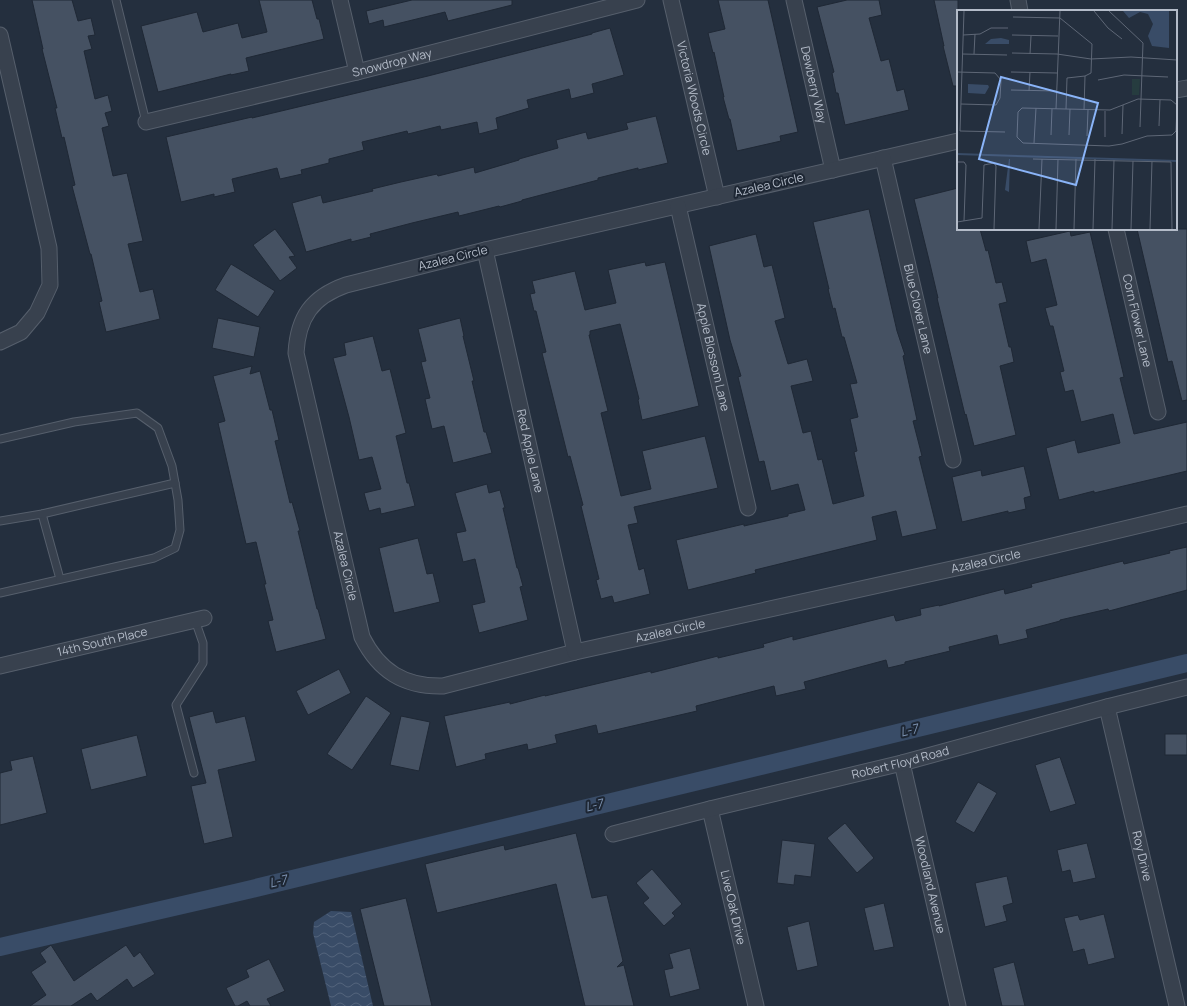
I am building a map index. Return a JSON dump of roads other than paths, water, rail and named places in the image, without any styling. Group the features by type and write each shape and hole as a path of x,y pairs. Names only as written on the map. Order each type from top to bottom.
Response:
{"street":[{"path":"340,0 357,72"},
{"name":"Snowdrop Way","path":"146,122 357,72 637,0"},
{"name":"Victoria Woods Circle","path":"671,0 717,197"},
{"name":"Dewberry Way","path":"794,0 833,170"},
{"path":"1018,0 1020,10"},
{"path":"0,35 49,248 50,284 37,313 21,332 0,342"},
{"path":"1177,90 1187,88"},
{"name":"Azalea Circle","path":"957,141 486,250 346,285 325,294 316,302 303,320 299,330 296,352 362,637 368,648 375,658 394,675 406,681 418,684 443,686 575,652 1006,557 1187,514"},
{"name":"Blue Clover Lane","path":"883,158 953,460"},
{"name":"Apple Blossom Lane","path":"678,206 748,508"},
{"name":"Corn Flower Lane","path":"1116,230 1158,412"},
{"name":"Red Apple Lane","path":"486,250 575,652"},
{"name":"14th South Place","path":"0,666 200,619"},
{"name":"Robert Floyd Road","path":"614,834 710,809 902,763 1107,707 1187,687"},
{"name":"Roy Drive","path":"1107,707 1177,1006"},
{"name":"Woodland Avenue","path":"902,763 958,1006"},
{"name":"Live Oak Drive","path":"710,809 756,1006"}],"lane":[{"path":"116,0 146,122"},
{"path":"0,439 74,422 137,413 158,428 172,466 178,500 180,530 175,548 154,558 0,593"},
{"path":"0,521 42,514 175,483"},
{"path":"42,514 60,579"},
{"path":"194,773 176,705 203,662 203,643 200,619"}],"water":[{"path":"331,911 351,912 373,1006 331,1006 313,933 314,922"}],"waterway":[{"name":"L-7","path":"0,947 239,892 1187,663"}]}
